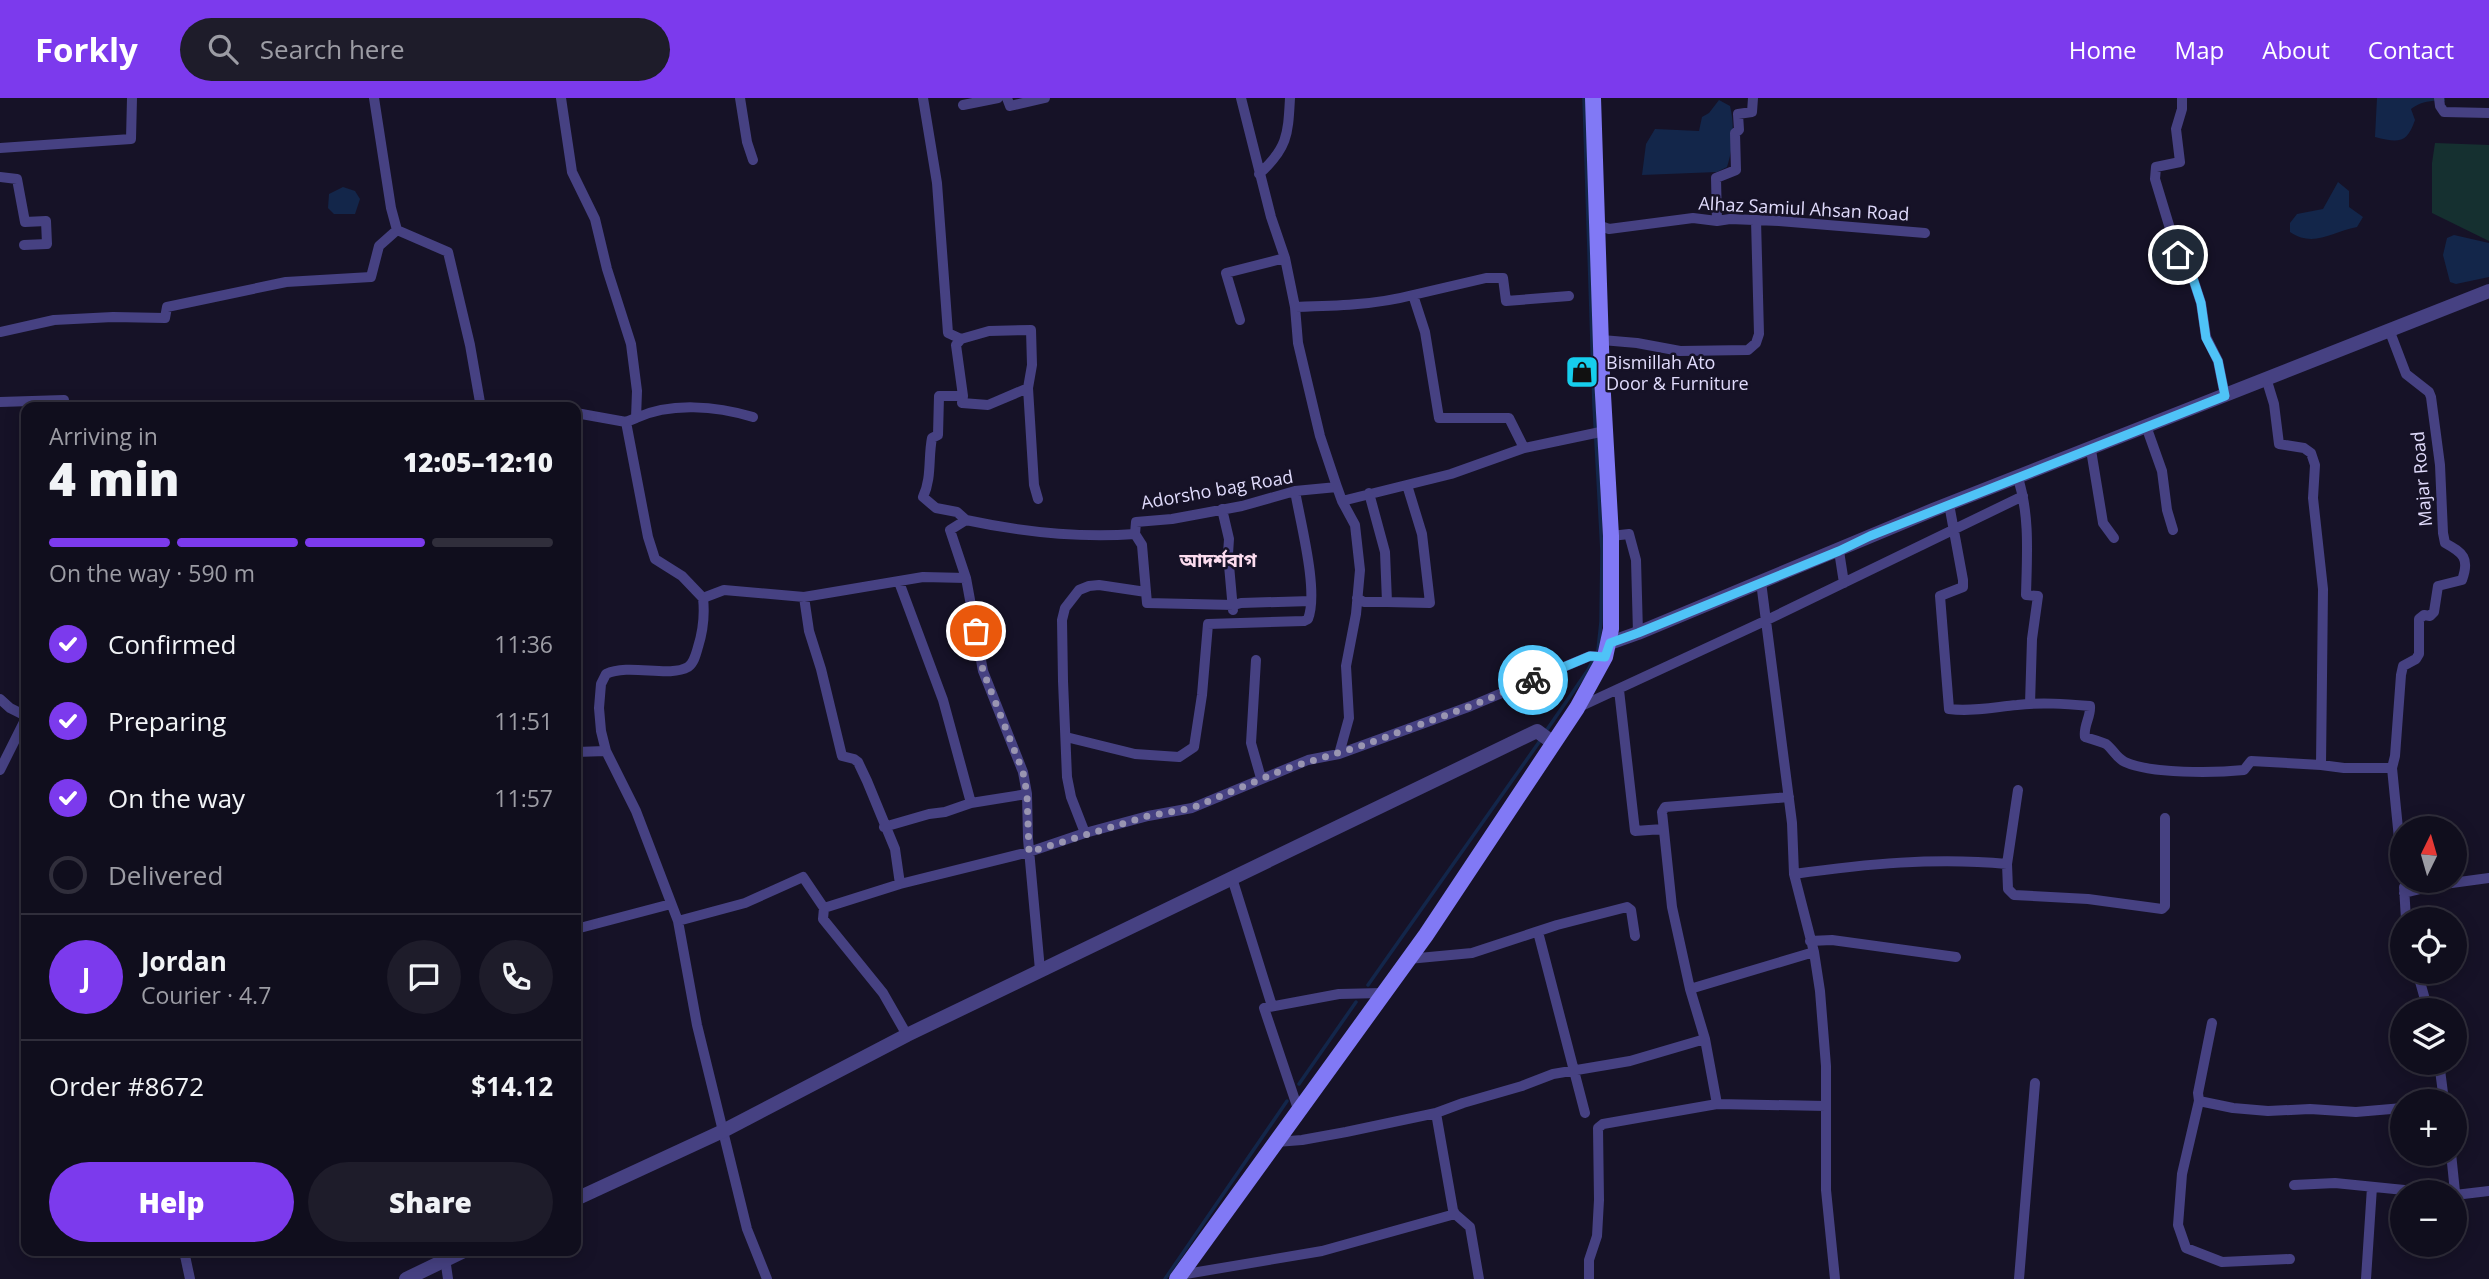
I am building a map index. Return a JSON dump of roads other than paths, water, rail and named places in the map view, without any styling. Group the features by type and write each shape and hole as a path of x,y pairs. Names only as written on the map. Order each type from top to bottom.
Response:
{"main road":[{"path":"1179,1277 1408,959 1545,737 1577,708 1601,653 1611,536 1598,432 1602,340 1593,98"}],"street":[{"path":"0,148 131,139 132,98"},
{"path":"374,98 391,208 397,230"},
{"path":"561,98 572,172 595,219 607,270 631,344 637,391 631,420 648,537 655,559 682,576 703,598 705,614 694,659 688,666 675,670 615,669 606,674 601,684 598,708 600,731 606,751 636,811 678,921 697,1026 747,1229 767,1279"},
{"path":"740,98 752,160"},
{"path":"923,98 937,183 948,333 961,339"},
{"path":"963,105 998,98"},
{"path":"1007,98 1010,106 1045,98"},
{"path":"1241,98 1270,217 1285,258 1295,307 1298,343 1320,436 1359,541 1357,598 1346,666 1349,718 1339,754"},
{"path":"1259,174 1279,153 1286,138 1290,121 1290,98"},
{"path":"1717,222 1716,177 1736,170 1735,133 1738,130 1738,114 1752,112 1753,98"},
{"path":"2182,98 2176,129 2180,162 2157,167 2155,179 2178,255 2181,258 2186,257 2201,303 2206,338 2218,361 2225,396"},
{"path":"2439,98 2444,112 2489,113"},
{"path":"0,177 17,179 25,222 46,221 47,244 24,246"},
{"name":"Alhaz Samiul Ahsan Road","path":"1598,226 1609,229 1693,218 1717,222 1756,220 1925,233"},
{"path":"1602,340 1680,351 1748,350 1756,343 1759,334 1756,220"},
{"path":"0,332 54,320 165,318 167,307 286,282 371,277 379,246 397,230"},
{"path":"397,230 448,252 470,345 480,402"},
{"path":"1240,320 1226,273 1285,258"},
{"path":"1295,307 1335,306 1396,299 1486,278 1503,278 1506,301 1569,296"},
{"path":"824,908 900,884 1029,852 1148,816 1192,808 1308,760 1339,754 1471,706 1601,653 1638,633 1870,536 2489,291"},
{"path":"1413,295 1425,332 1439,418 1509,418 1524,448"},
{"path":"1028,388 988,405 962,403 956,345 961,339 989,331 1031,330 1032,365 1028,388 1034,485 1038,499"},
{"name":"Majar Road","path":"2390,332 2406,374 2429,392 2431,397 2440,465 2445,543 2464,555 2466,570 2462,580 2438,586 2434,612 2419,619 2419,654 2416,659 2403,666 2392,768 2397,816"},
{"path":"2266,378 2274,404 2279,444 2304,448 2311,453 2315,465 2313,498 2323,589 2320,765"},
{"path":"0,390 1,402 64,400"},
{"name":"Adorsho bag Road","path":"963,396 939,396 938,435 932,438 932,460 923,497 936,508 957,512 966,520 1035,532 1103,536 1135,534 1136,522 1172,519 1242,506 1296,491 1337,487"},
{"path":"581,414 631,420 671,409 700,407 734,411 753,417"},
{"path":"2146,426 2162,471 2167,510 2173,530"},
{"path":"1342,501 1451,474 1524,448 1598,432"},
{"path":"2091,450 2102,523 2114,538"},
{"path":"2018,478 2024,496 2027,533 2026,595 2038,596 2032,639 2030,704"},
{"path":"1357,598 1364,602 1430,603 1422,534 1406,485"},
{"path":"1066,737 1135,754 1179,757 1194,747 1208,624 1304,621 1310,613 1303,524 1296,491"},
{"path":"1369,493 1385,552 1387,602"},
{"path":"1577,708 2024,496"},
{"path":"1949,504 1963,587 1940,596 1947,706 1953,709 2030,704 2091,706 2091,714 2084,730 2085,737 2107,745 2116,756 2128,763 2150,768 2214,773 2244,771 2251,761 2344,768 2392,768"},
{"path":"1222,509 1227,525 1234,606 1231,623"},
{"path":"966,520 950,530 966,578 983,671 1016,754 1027,794 1029,852 1040,970"},
{"path":"1135,534 1142,545 1147,603 1234,606 1241,603 1311,601"},
{"path":"1611,536 1629,534 1636,560 1638,633"},
{"path":"1839,551 1844,583"},
{"path":"703,598 724,590 804,597 923,577 966,578"},
{"path":"898,582 943,700 971,803"},
{"path":"1761,582 1789,797 1794,874 1812,946 1823,1028 1826,1190 1835,1279"},
{"path":"1085,834 1069,787 1063,681 1062,620 1065,608 1079,590 1089,586 1146,592"},
{"path":"804,597 809,631 842,756 858,762 895,849 900,884"},
{"path":"1256,660 1251,736 1261,778"},
{"path":"1619,690 1635,831 1663,829"},
{"path":"0,699 21,714"},
{"path":"0,769 21,727"},
{"path":"581,1197 723,1131 907,1035 1040,970 1233,878 1545,737"},
{"path":"581,752 606,751"},
{"path":"2018,790 2007,864 2008,889 2014,895 2088,899 2162,909 2165,906 2165,818"},
{"path":"884,827 971,803 1027,794"},
{"path":"1717,1104 1705,1039 1690,989 1672,906 1662,812 1665,807 1789,797"},
{"path":"1794,874 1845,866 1933,860 2007,864"},
{"path":"678,921 745,903 803,877 824,908 823,919 883,993 907,1035"},
{"path":"1233,878 1272,1006"},
{"path":"2467,881 2489,878"},
{"name":"Majar Road","path":"2404,893 2405,907"},
{"path":"581,928 671,904"},
{"path":"1408,959 1472,953 1627,907 1631,910 1635,936"},
{"path":"1538,932 1585,1113"},
{"path":"1690,989 1812,946 1853,943 1956,957"},
{"path":"1299,1112 1264,1008 1339,994 1382,993"},
{"path":"2211,1023 2199,1101 2182,1174 2178,1225 2186,1248 2222,1262 2290,1259"},
{"path":"1276,1142 1324,1136 1436,1113 1553,1074 1630,1061 1705,1039"},
{"path":"2019,1279 2035,1083"},
{"path":"2199,1101 2268,1111 2310,1109 2356,1112 2390,1109"},
{"path":"1589,1279 1589,1260 1597,1236 1598,1128 1603,1124 1717,1104 1826,1105"},
{"path":"1436,1113 1455,1214 1470,1227 1479,1279"},
{"path":"2294,1185 2335,1183 2390,1189"},
{"path":"2366,1279 2372,1187"},
{"path":"2467,1192 2489,1191"},
{"path":"1179,1277 1322,1251 1455,1214"},
{"path":"185,1256 190,1279"},
{"path":"407,1279 444,1256 448,1279"}],"water":[{"path":"2377,98 2445,98 2445,101 2427,102 2411,109 2415,120 2412,128 2405,138 2396,141 2375,137"},
{"path":"1719,100 1730,106 1733,129 1727,167 1717,172 1642,175 1646,144 1655,129 1699,131 1702,117 1709,113"},
{"path":"2338,182 2349,191 2349,207 2363,217 2357,227 2315,239 2299,237 2290,232 2290,223 2297,214 2323,209"},
{"path":"343,187 355,191 360,199 355,214 334,214 328,208 329,194"},
{"path":"2454,235 2489,243 2489,277 2456,284 2450,282 2443,255 2447,238"}],"waterway":[{"path":"1546,731 1588,670 1598,650 1601,622 1602,551 1594,405 1584,98"},
{"path":"1368,985 1542,738"},
{"path":"1299,1084 1356,1002"},
{"path":"1165,1279 1287,1101"}],"place":[{"name":"Bismillah Ato Door & Furniture","path":"1582,372"}],"district":[{"name":"আদর্শবাগ","path":"1218,560"}]}
